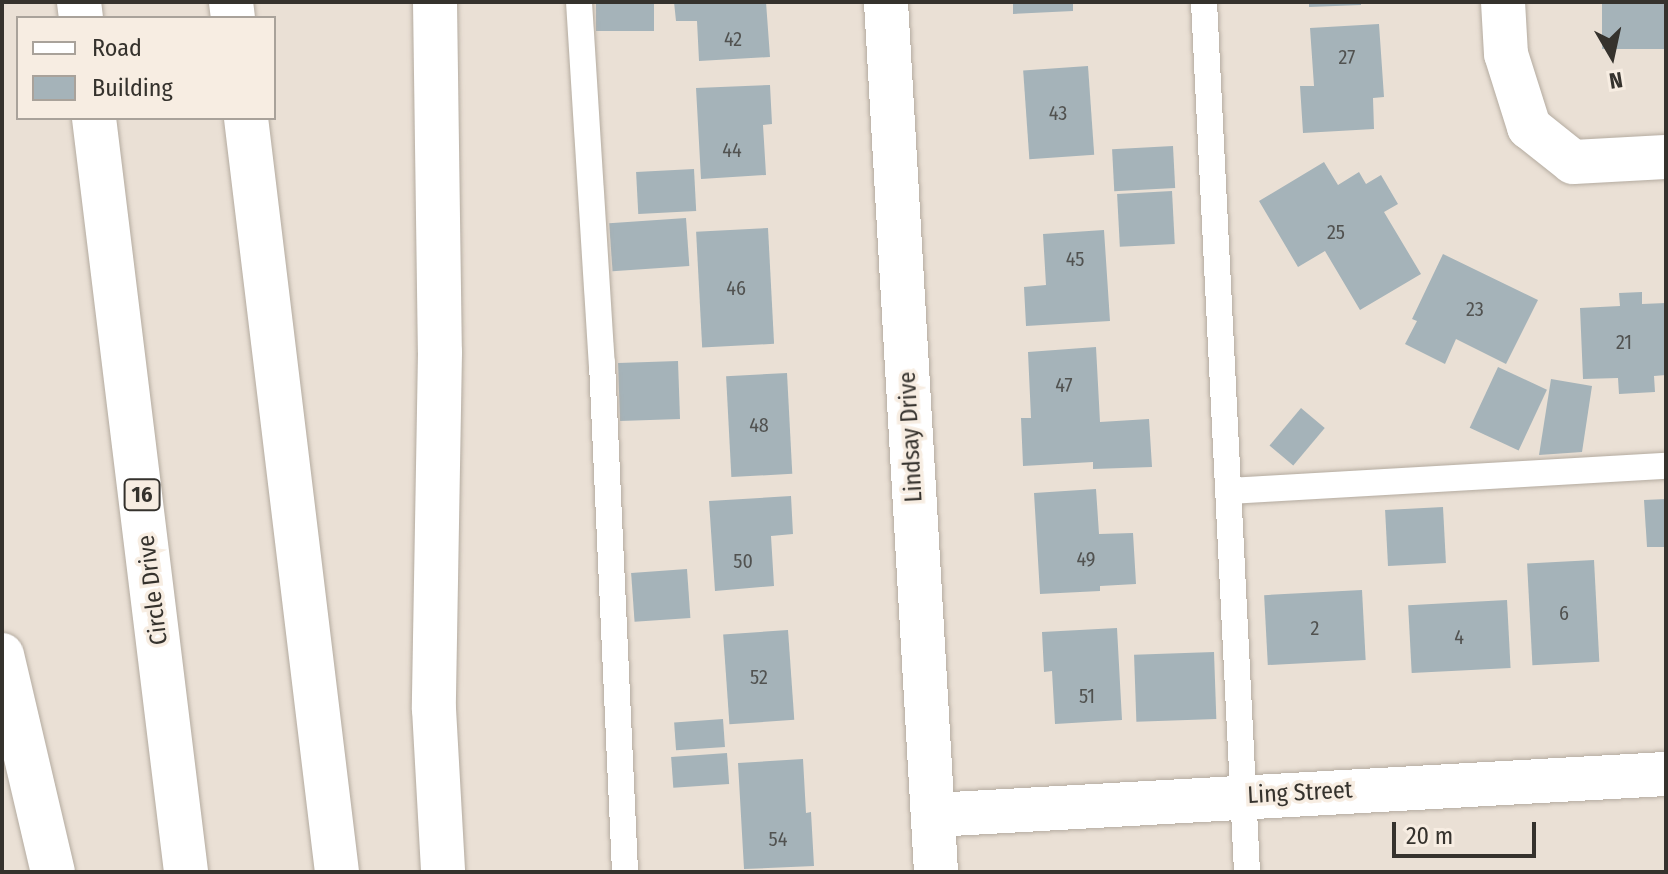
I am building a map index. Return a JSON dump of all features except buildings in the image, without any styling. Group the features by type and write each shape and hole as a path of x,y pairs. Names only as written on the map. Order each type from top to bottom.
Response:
{"main road":[{"path":"435,2 440,352 434,709 443,872"},
{"name":"Lindsay Drive","path":"886,2 936,872"},
{"path":"1503,2 1506,54 1529,127 1573,162 1666,157"},
{"name":"Circle Drive","path":"94,120 186,872"},
{"path":"246,120 337,872"},
{"path":"2,655 53,872"},
{"name":"Ling Street","path":"934,815 1242,795 1666,774"}],"lane":[{"path":"579,2 602,363 625,872"},
{"path":"1204,2 1247,872"},
{"path":"1229,491 1666,466"}]}
